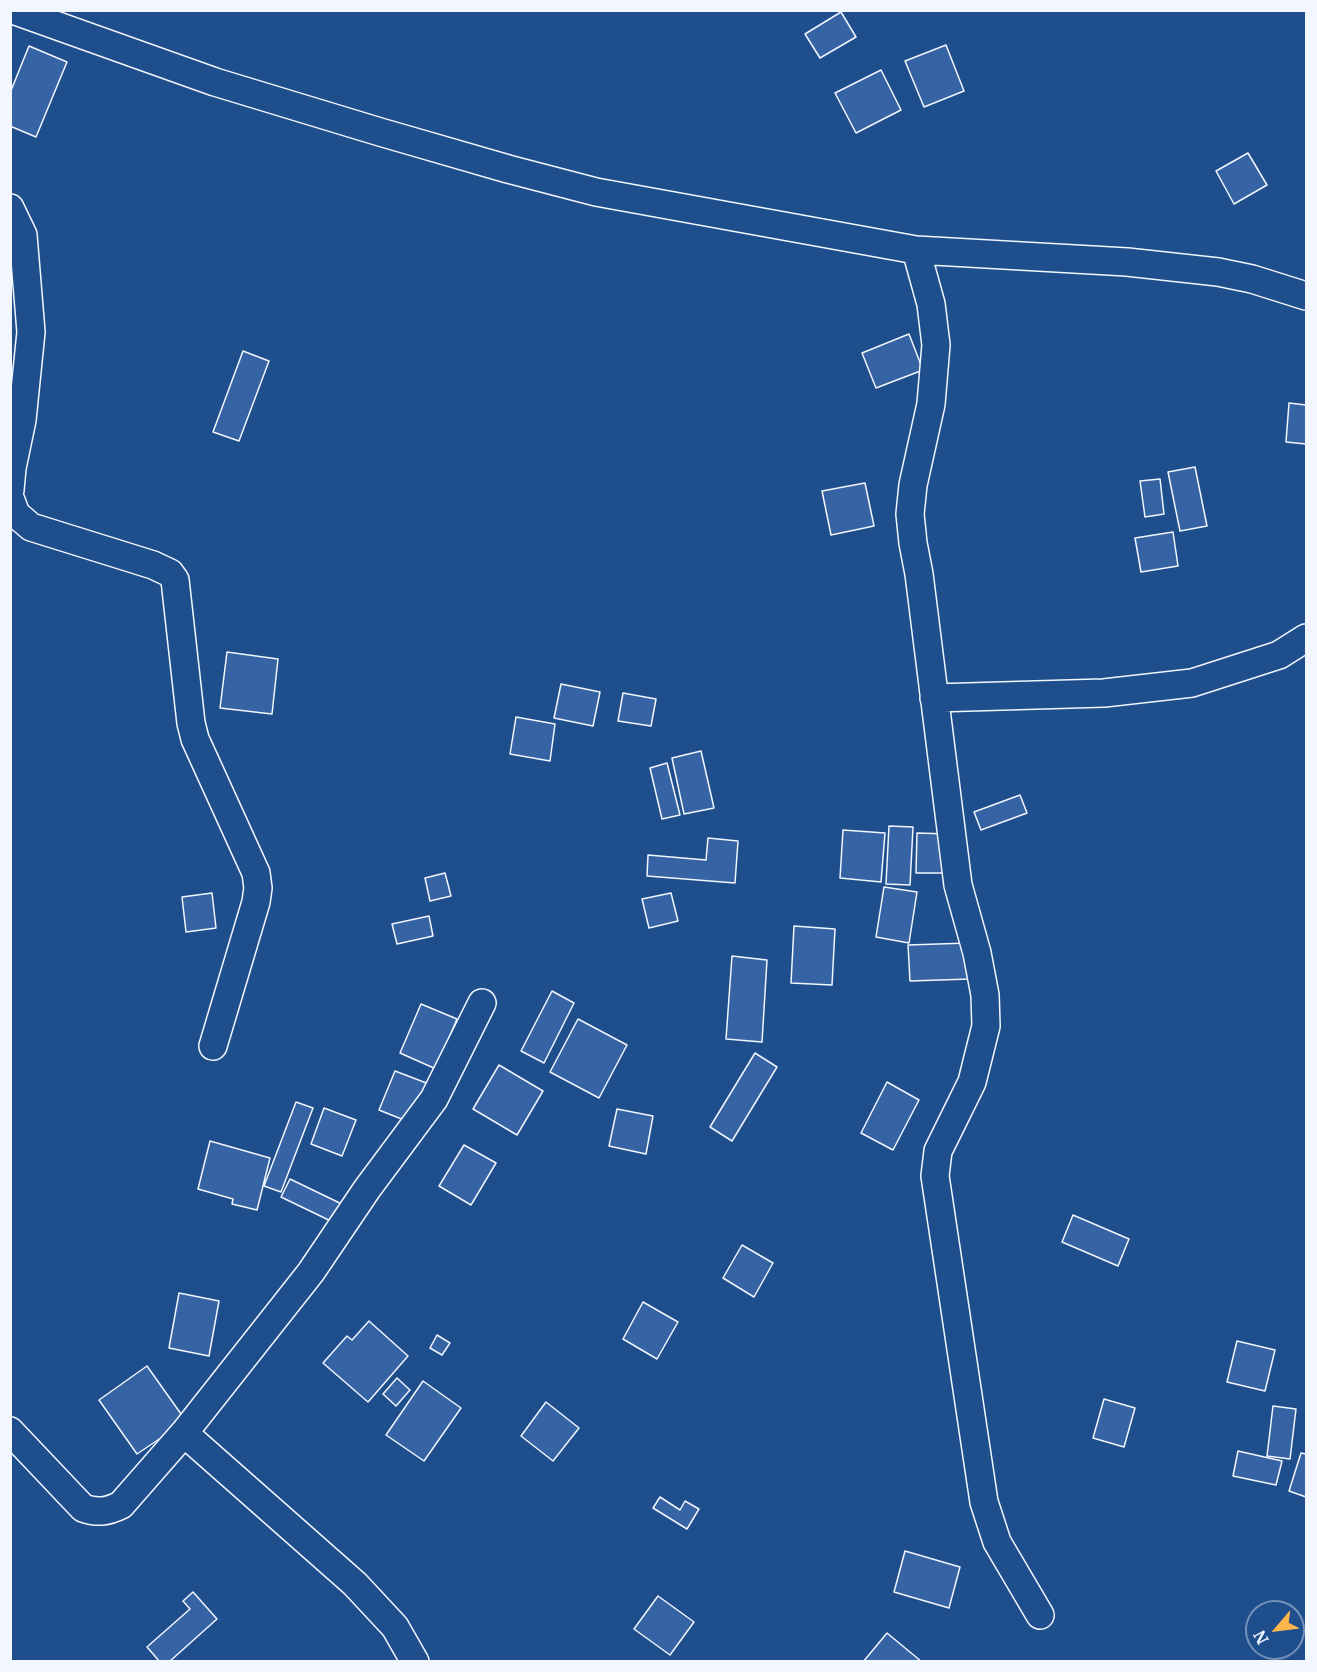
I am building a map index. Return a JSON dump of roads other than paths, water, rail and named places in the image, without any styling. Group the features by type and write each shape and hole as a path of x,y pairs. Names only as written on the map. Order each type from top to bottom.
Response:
{"street":[{"path":"14,10 214,82 508,169 596,192 916,250 1127,262 1207,271 1252,279 1306,296"},
{"path":"10,208 22,235 31,332 22,420 10,490"},
{"path":"916,250 931,304 936,345 931,404 913,485 910,514 958,885 977,953 985,995 986,1026 972,1082 938,1151 935,1176 984,1502 997,1542 1040,1615"},
{"path":"10,498 16,514 31,527 153,565 170,573 175,580 191,723 195,739 256,873 258,888 256,902 213,1046"},
{"path":"934,698 1104,693 1192,683 1279,655 1306,638"},
{"path":"10,1431 82,1508 94,1512 108,1511 121,1505 184,1433 311,1272 367,1189 434,1099 482,1003"},
{"path":"184,1433 355,1584 395,1627 415,1662"}]}
